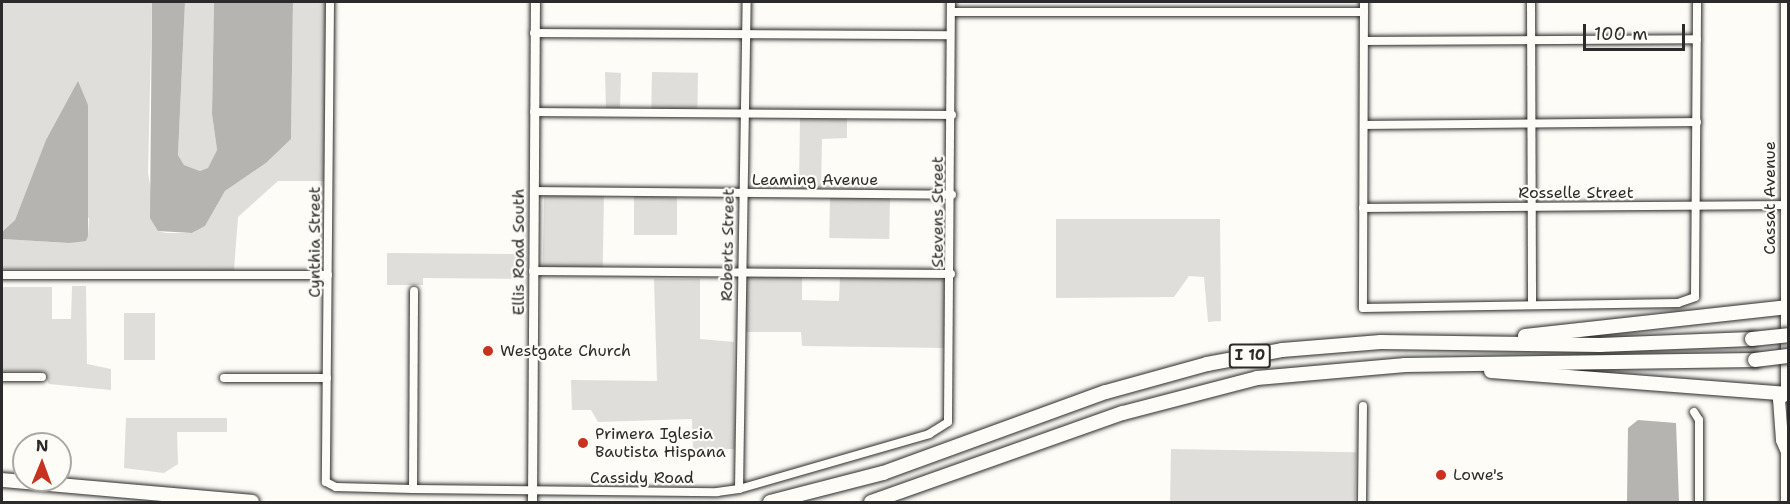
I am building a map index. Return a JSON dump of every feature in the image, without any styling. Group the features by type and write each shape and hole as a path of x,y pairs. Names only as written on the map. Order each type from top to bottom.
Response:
{"highway":[{"path":"1466,342 1787,307"},
{"name":"I 10","path":"770,502 883,473 1106,392 1207,364 1282,350 1381,342 1600,345 1752,339 1788,335"},
{"name":"I 10","path":"871,502 1124,413 1211,387 1305,371 1405,365 1755,360 1788,356"},
{"path":"1405,365 1788,394"},
{"path":"2,480 252,502"}],"main road":[{"name":"Cassat Avenue","path":"1787,2 1788,394 1779,399 1782,440 1788,451 1787,502"}],"street":[{"name":"Cynthia Street","path":"326,482 330,2"},
{"name":"Ellis Road South","path":"532,502 535,2"},
{"name":"Roberts Street","path":"739,489 742,194 747,2"},
{"name":"Stevens Street","path":"948,422 952,195 951,2"},
{"path":"1365,2 1363,308 1678,303 1695,297 1698,206 1697,2"},
{"path":"1531,2 1532,305"},
{"path":"951,12 1364,12"},
{"path":"534,33 950,35"},
{"path":"1365,41 1697,39"},
{"path":"534,112 952,115"},
{"path":"1364,125 1697,122"},
{"name":"Leaming Avenue","path":"534,191 952,195"},
{"name":"Rosselle Street","path":"1364,208 1788,205"},
{"path":"533,271 951,274"},
{"path":"2,275 328,275"},
{"path":"413,489 414,291"},
{"path":"2,377 42,377"},
{"path":"224,378 327,378"},
{"path":"1362,502 1363,406"},
{"path":"1694,412 1699,420 1699,502"},
{"name":"Cassidy Road","path":"326,482 336,487 413,489 739,489 929,434 948,422"}],"shaded area":[{"path":"2,2 152,2 148,173 158,231 192,233 205,226 225,191 266,163 291,139 293,2 326,2 325,181 278,181 238,217 234,270 2,269 2,239 69,243 88,236 89,219 48,136 15,220 2,232"},
{"path":"152,2 185,2 178,155 184,165 200,171 208,168 217,150 212,114 214,2 293,2 291,139 266,163 225,191 205,226 192,233 158,231 150,218"},
{"path":"185,2 214,2 212,114 217,150 208,169 200,171 184,165 178,155"},
{"path":"605,72 621,73 620,110 606,109"},
{"path":"652,72 698,73 697,112 651,111"},
{"path":"78,81 88,105 88,236 86,241 69,243 2,239 2,232 15,220 46,140"},
{"path":"800,116 847,117 847,138 822,139 821,191 799,191"},
{"path":"544,193 604,194 603,269 543,268"},
{"path":"634,195 677,195 677,235 634,235"},
{"path":"830,196 890,197 889,239 829,238"},
{"path":"1056,219 1220,219 1221,321 1208,322 1204,277 1189,276 1174,297 1056,298"},
{"path":"387,253 524,254 524,279 423,278 423,285 387,285"},
{"path":"749,275 802,276 802,300 839,301 840,276 941,279 946,283 946,348 802,346 801,332 743,332 742,280"},
{"path":"654,279 700,279 700,339 734,342 735,449 693,449 692,419 598,422 591,410 572,410 571,380 657,381"},
{"path":"72,286 86,286 87,364 111,369 111,390 49,384 43,371 2,371 2,287 52,287 52,319 71,319"},
{"path":"124,313 155,313 155,360 124,360"},
{"path":"126,418 227,418 227,432 177,432 178,464 164,473 124,468"},
{"path":"1638,420 1676,423 1679,502 1627,502 1628,428"},
{"path":"1171,449 1356,452 1355,502 1170,502"}],"place":[{"name":"Westgate Church","path":"488,351"},
{"name":"Primera Iglesia Bautista Hispana","path":"583,443"},
{"name":"Lowe's","path":"1441,475"}]}
